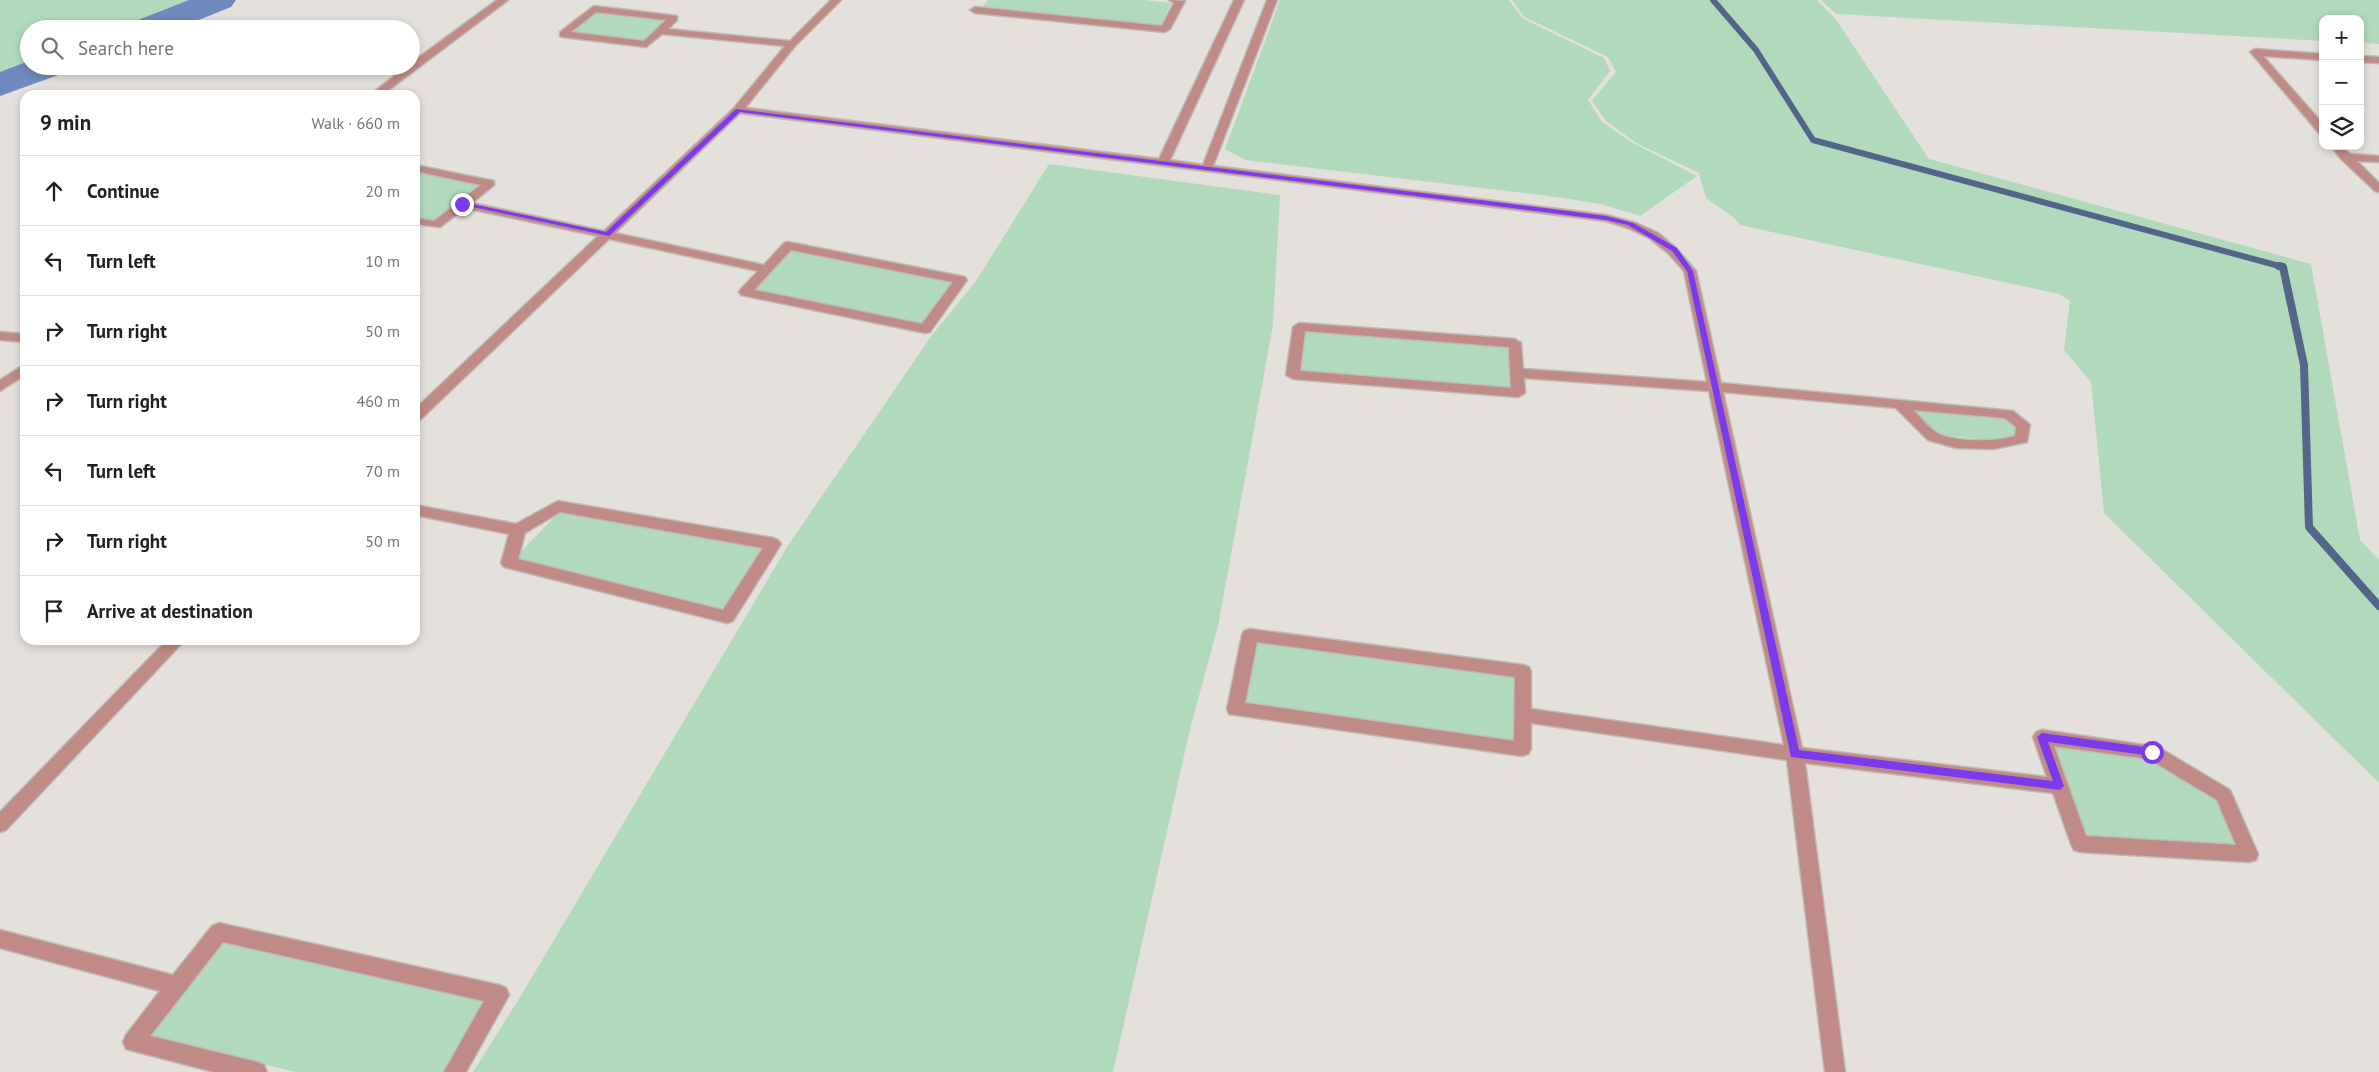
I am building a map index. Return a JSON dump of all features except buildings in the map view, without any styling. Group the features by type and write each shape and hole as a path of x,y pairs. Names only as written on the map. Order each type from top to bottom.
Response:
{"street":[{"path":"420,61 503,0"},
{"path":"420,412 738,110 792,44 836,0"},
{"path":"982,0 975,10 1165,29 1180,0 1174,0"},
{"path":"1163,163 1239,0"},
{"path":"1207,168 1272,0"},
{"path":"660,31 674,18 594,9 563,34 646,44 660,31 792,44"},
{"path":"2319,56 2255,52 2319,126"},
{"path":"2364,59 2379,60"},
{"path":"381,90 401,75"},
{"path":"738,110 1606,218 1630,224 1674,250 1690,271 1717,387 1795,754 1836,1072"},
{"path":"2339,150 2379,190"},
{"path":"2345,157 2379,159"},
{"path":"420,169 490,183 436,225 420,222"},
{"path":"462,204 767,269"},
{"path":"788,246 961,280 925,329 745,292 767,269 788,246"},
{"path":"1299,327 1515,343 1517,373 1518,393 1293,375 1299,327"},
{"path":"0,336 20,338"},
{"path":"0,387 20,372"},
{"path":"1517,373 1717,387 2008,414 2023,425 2022,438 2016,442 1999,444 1938,439 1929,434 1901,405"},
{"path":"420,511 518,530 558,506 773,544 727,617 509,563 518,530"},
{"path":"1250,635 1524,672 1522,715 1522,750 1235,709 1250,635"},
{"path":"0,824 172,645"},
{"path":"1522,715 1795,754 2060,786"},
{"path":"2042,737 2152,752 2224,795 2249,854 2080,844 2060,786 2042,737"},
{"path":"257,1072 133,1042 219,932 499,995 454,1072"},
{"path":"0,939 177,986"}],"green space":[{"path":"0,0 219,0 168,20 20,20 20,75 25,75 0,85"},
{"path":"988,0 1145,0 1171,3 1161,26 982,8"},
{"path":"1280,0 1509,0 1522,18 1604,58 1610,71 1588,100 1602,122 1633,143 1697,176 1640,216 1601,204 1549,196 1245,160 1225,149"},
{"path":"1512,0 1817,0 1835,18 1929,159 2311,264 2360,540 2379,560 2379,783 2104,513 2091,382 2064,350 2070,301 2059,294 1740,225 1733,217 1706,198 1699,173 1636,143 1606,121 1592,101 1616,72 1608,57 1524,17"},
{"path":"1821,0 2379,0 2379,44 2364,43 2364,15 2319,15 2319,41 1836,14"},
{"path":"595,11 669,19 645,41 570,33"},
{"path":"1049,164 1280,195 1273,325 1218,626 1190,729 1113,1072 473,1072 522,994 787,547 932,335 976,281"},
{"path":"420,172 483,184 436,222 420,219"},
{"path":"790,250 954,282 921,324 754,290"},
{"path":"1304,330 1509,346 1512,389 1297,373"},
{"path":"1911,409 2005,417 2016,423 2016,436 1999,441 1939,435"},
{"path":"560,511 762,548 724,611 514,559"},
{"path":"1256,640 1515,677 1516,743 1245,704"},
{"path":"2054,745 2152,761 2216,798 2237,844 2085,837"},
{"path":"220,941 488,1000 447,1072 296,1072 145,1036"}],"waterway":[{"path":"168,20 219,0"},
{"path":"1713,0 1756,50 1813,140 2283,267"},
{"path":"0,85 25,75"},
{"path":"2279,266 2283,267"},
{"path":"2283,267 2304,365 2309,527 2379,606"}],"route":[{"path":"462,204 607,234 738,110 1528,208 1606,218 1630,224 1652,235 1674,250 1690,271 1717,387 1795,754 2060,786 2042,737 2152,752"}]}
